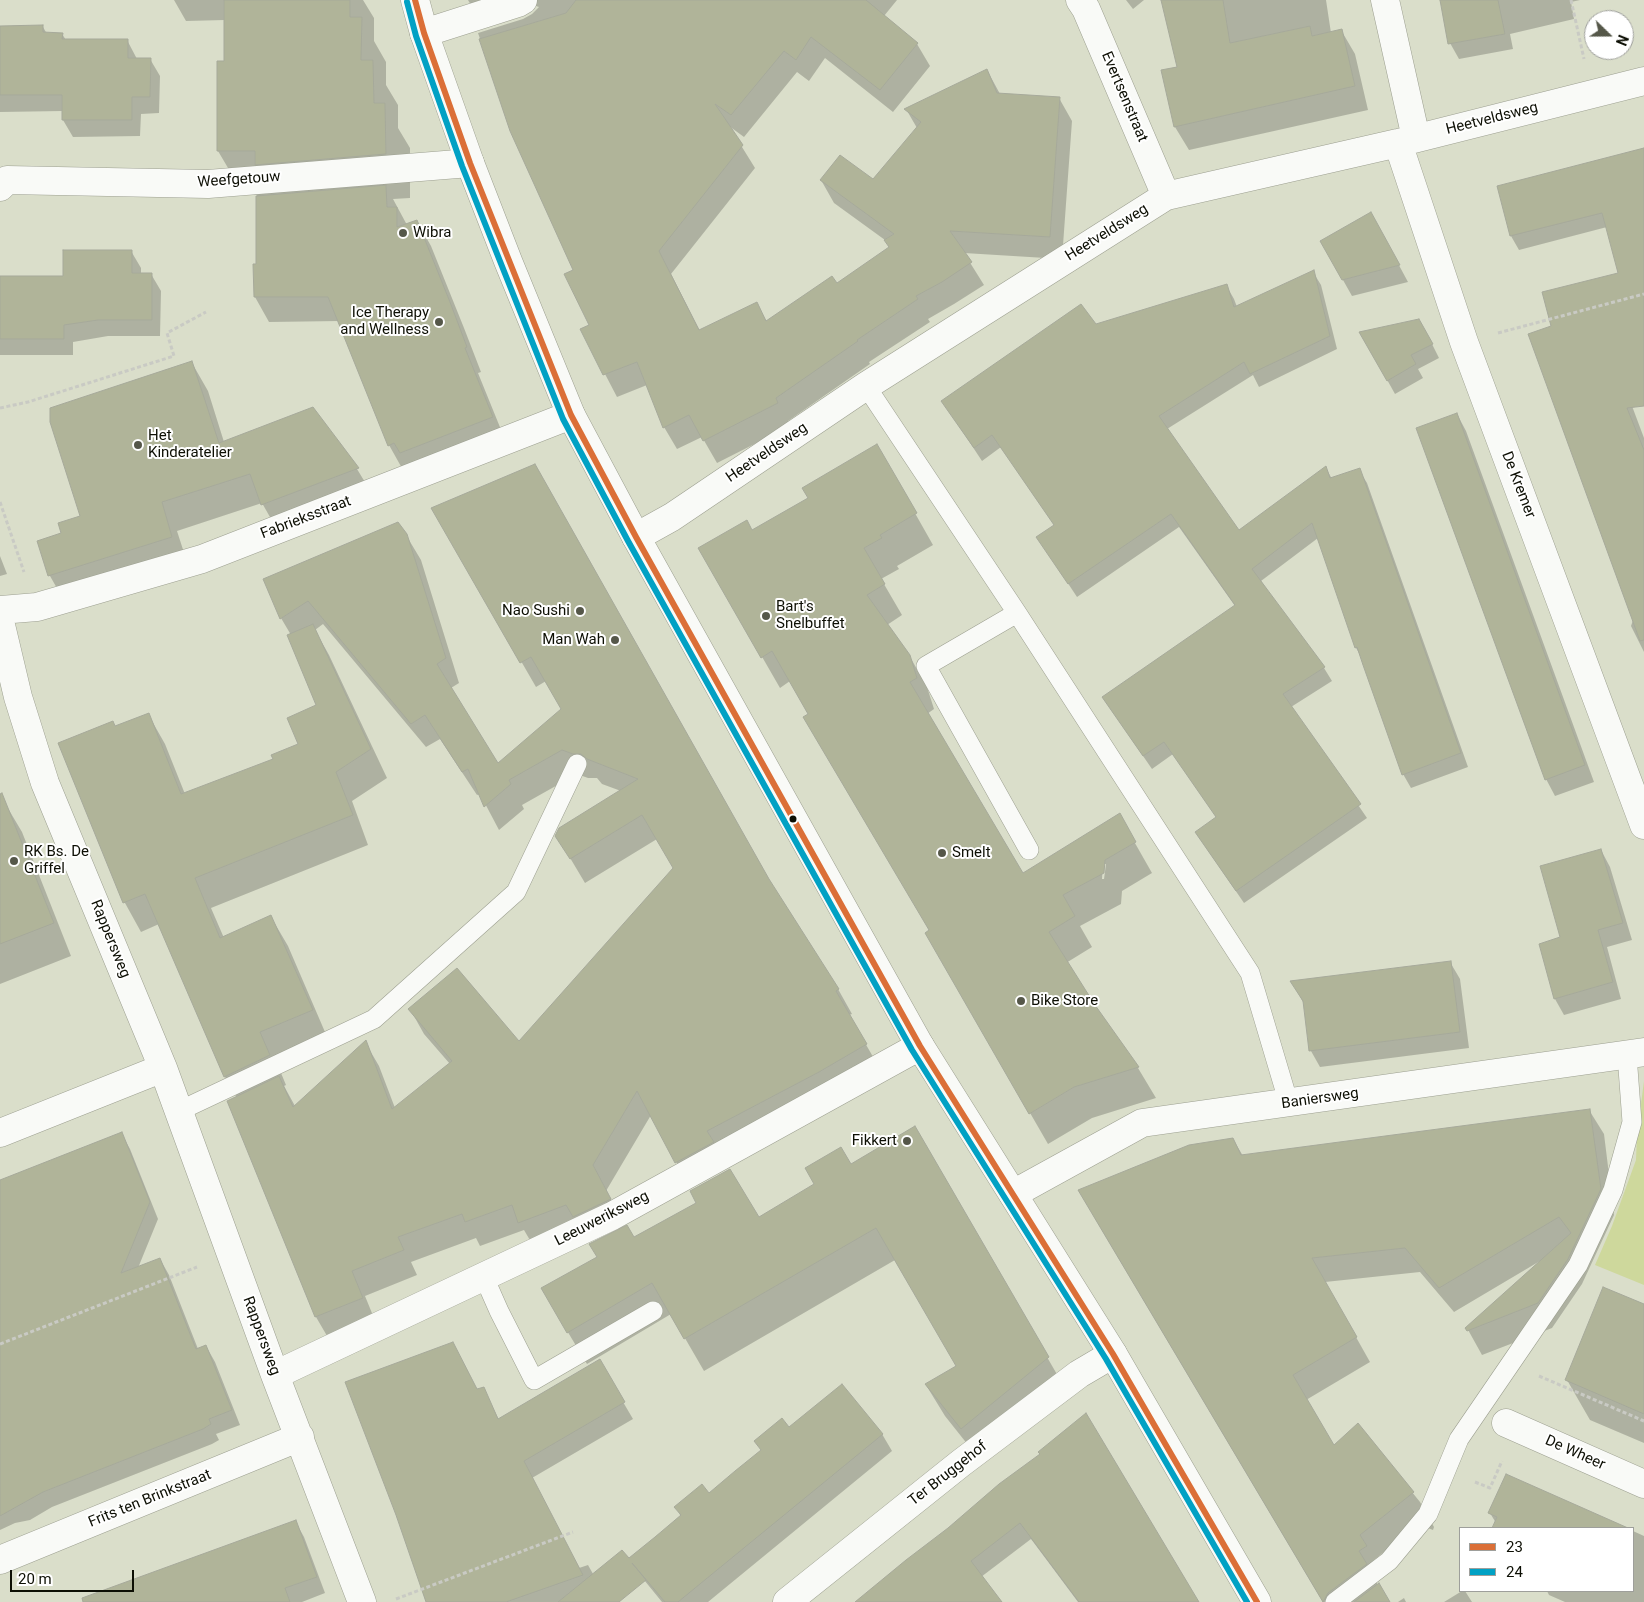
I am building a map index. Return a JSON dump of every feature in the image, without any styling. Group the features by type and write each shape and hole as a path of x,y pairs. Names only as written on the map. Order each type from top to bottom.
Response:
{"street":[{"path":"415,0 424,33 470,163 571,415 636,537 920,1046 1114,1354 1257,1602"},
{"path":"424,33 523,0"},
{"name":"Evertsenstraat","path":"1080,0 1086,9 1166,196"},
{"name":"De Kremer","path":"1385,0 1407,141 1464,342 1644,825"},
{"name":"Heetveldsweg","path":"636,537 672,517 866,386 1166,196 1407,141 1644,81"},
{"name":"Weefgetouw","path":"2,181 208,184 470,163"},
{"name":"Fabrieksstraat","path":"0,610 37,607 202,559 571,415"},
{"name":"Rappersweg","path":"0,621 18,697 45,783 163,1068 275,1375 362,1602"},
{"name":"Leeuweriksweg","path":"275,1375 612,1216 920,1046"},
{"name":"Baniersweg","path":"1012,1194 1142,1123 1289,1104 1636,1054"},
{"path":"0,1133 163,1068"},
{"name":"Ter Bruggehof","path":"787,1602 969,1457 1078,1374 1114,1354"},
{"name":"De Wheer","path":"1511,1425 1644,1484"},
{"name":"Frits ten Brinkstraat","path":"0,1560 300,1438"}],"lane":[{"path":"866,386 1017,613 1250,973 1289,1104"},
{"path":"1017,613 926,666 1030,850"},
{"path":"179,1111 374,1019 516,892 577,764"},
{"path":"1335,1602 1389,1561 1428,1514 1459,1439 1578,1265 1613,1190 1632,1122 1636,1054"},
{"path":"484,1277 534,1380 653,1311"}],"path":[{"path":"1571,0 1592,94"},
{"path":"1464,342 1644,294"},
{"path":"0,408 28,402 174,356 167,334 206,312"},
{"path":"0,502 37,607"},
{"path":"0,1344 231,1254"},
{"path":"1511,1364 1644,1421"},
{"path":"1446,1470 1490,1488 1511,1425"},
{"path":"389,1602 573,1532"}],"green space":[{"path":"1644,1081 1644,1285 1595,1265 1612,1226 1636,1160 1637,1135"}],"building":[{"path":"224,0 350,0 350,17 362,17 361,60 373,60 374,103 385,103 386,154 255,165 255,151 217,151 217,61 224,61"},
{"path":"576,0 866,0 918,43 880,90 811,37 796,60 784,51 731,115 715,104 743,145 659,251 699,330 757,302 766,321 832,276 837,283 889,247 884,240 894,234 820,180 840,155 873,179 921,122 904,109 987,69 997,93 1060,97 1050,237 950,231 972,262 942,282 916,296 918,299 776,398 778,403 703,441 689,415 663,428 637,362 603,375 580,329 589,325 564,274 573,270 510,131 479,39 566,13"},
{"path":"1161,0 1223,0 1230,43 1310,26 1312,36 1342,29 1355,86 1174,127 1161,70 1177,67"},
{"path":"1440,0 1498,0 1505,34 1448,44"},
{"path":"43,25 43,32 63,33 62,39 128,39 128,58 151,58 150,97 132,97 132,120 62,120 62,95 0,95 0,26"},
{"path":"1644,148 1644,406 1627,408 1644,450 1644,640 1640,641 1528,334 1551,326 1542,292 1618,273 1602,213 1510,236 1497,186"},
{"path":"386,185 387,207 397,207 397,227 417,220 493,417 400,453 394,443 388,446 328,297 254,297 253,264 256,264 256,196"},
{"path":"1371,212 1400,265 1342,280 1320,241"},
{"path":"63,250 132,250 132,273 152,273 152,320 98,320 64,325 64,339 0,339 0,276 63,276"},
{"path":"1314,270 1330,336 1250,374 1244,362 1159,416 1239,530 1326,466 1330,478 1360,468 1461,753 1402,775 1357,647 1355,648 1312,523 1252,569 1325,667 1283,694 1361,804 1236,891 1195,832 1216,817 1164,742 1143,756 1102,697 1235,605 1171,514 1068,584 1036,537 1054,525 992,435 974,448 941,401 1081,304 1096,324 1227,284 1234,307"},
{"path":"1419,319 1433,344 1411,355 1416,364 1387,381 1359,332"},
{"name":"Het Kinderatelier","path":"192,361 219,443 313,407 359,468 261,505 250,474 162,502 172,537 48,576 37,541 61,533 58,523 80,516 50,422 50,408"},
{"path":"1457,413 1585,765 1545,780 1416,428"},
{"path":"877,444 917,513 880,535 882,538 864,548 885,584 867,595 910,655 917,678 910,682 1023,873 1120,813 1136,842 1105,860 1104,873 1063,895 1075,916 1049,932 1095,1005 1139,1067 1074,1087 1029,1114 925,933 929,930 803,717 808,714 772,651 761,658 698,548 747,520 752,530 808,498 802,488"},
{"path":"535,464 769,879 839,989 836,991 867,1044 819,1072 707,1131 714,1142 675,1163 637,1091 593,1165 611,1199 573,1217 566,1205 518,1223 512,1205 465,1222 462,1214 398,1237 404,1250 352,1271 363,1298 315,1317 227,1101 279,1076 293,1107 366,1040 392,1109 452,1061 408,1009 457,968 519,1041 673,868 642,815 570,859 555,836 559,828 638,779 587,759 581,754 573,754 562,750 509,780 511,784 484,807 468,769 462,772 425,715 411,724 308,601 280,619 263,579 398,522 407,534 446,658 437,664 498,763 561,709 531,657 520,663 431,508"},
{"path":"313,624 371,749 336,772 353,815 195,878 220,938 271,915 313,1010 260,1032 270,1055 224,1077 145,894 123,903 58,743 113,721 115,726 149,713 181,794 273,759 271,755 298,744 287,718 316,705 287,635"},
{"name":"RK Bs. De Griffel","path":"2,793 54,923 0,944 0,794"},
{"path":"1601,849 1623,923 1598,930 1613,982 1554,999 1539,944 1560,937 1540,866"},
{"path":"1451,961 1460,1032 1309,1051 1303,1001 1290,981"},
{"path":"1590,1109 1601,1189 1568,1259 1538,1303 1467,1331 1465,1328 1571,1233 1559,1217 1439,1288 1405,1248 1312,1258 1357,1337 1293,1375 1334,1445 1358,1423 1414,1492 1360,1535 1367,1546 1359,1551 1367,1564 1328,1593 1323,1602 1078,1190 1189,1145 1233,1138 1241,1155"},
{"path":"915,1126 1049,1357 961,1429 925,1384 956,1366 876,1228 684,1339 652,1283 567,1333 541,1288 597,1257 589,1244 627,1225 634,1237 696,1203 690,1191 730,1169 759,1217 814,1184 805,1168 841,1147 851,1164"},
{"path":"122,1132 150,1202 121,1273 160,1258 196,1349 206,1345 232,1410 209,1419 211,1424 203,1429 43,1492 0,1516 0,1180"},
{"path":"1603,1287 1644,1304 1644,1414 1565,1380"},
{"path":"453,1342 477,1389 484,1387 498,1419 600,1359 625,1402 524,1461 583,1575 506,1602 426,1602 396,1515 345,1382"},
{"path":"842,1384 883,1434 678,1602 665,1602 632,1563 646,1580 619,1602 558,1602 622,1550 629,1558 655,1537 681,1515 674,1507 702,1484 709,1493 761,1450 754,1441 782,1418 789,1427"},
{"path":"1086,1413 1199,1602 1079,1602 1020,1523 971,1561 1002,1602 855,1602 948,1528 999,1484 1040,1454 1038,1452"},
{"path":"1506,1474 1626,1527 1492,1527 1497,1517 1488,1513"},
{"path":"296,1520 317,1577 285,1588 290,1602 83,1602 82,1598"},
{"path":"1379,1583 1390,1602 1354,1602"}],"transit line":[{"name":"23","path":"415,0 424,33 470,163 571,415 636,537 920,1046 1113,1354 1257,1602"},
{"name":"24","path":"407,2 416,36 462,166 563,419 628,541 912,1050 1106,1359 1247,1602"}],"place":[{"name":"Wibra","path":"403,233"},
{"name":"Ice Therapy and Wellness","path":"439,322"},
{"name":"Het Kinderatelier","path":"138,445"},
{"name":"Nao Sushi","path":"580,611"},
{"name":"Bart's Snelbuffet","path":"766,616"},
{"name":"Man Wah","path":"615,640"},
{"name":"Smelt","path":"942,853"},
{"name":"RK Bs. De Griffel","path":"14,861"},
{"name":"Bike Store","path":"1021,1001"},
{"name":"Fikkert","path":"907,1141"}]}
